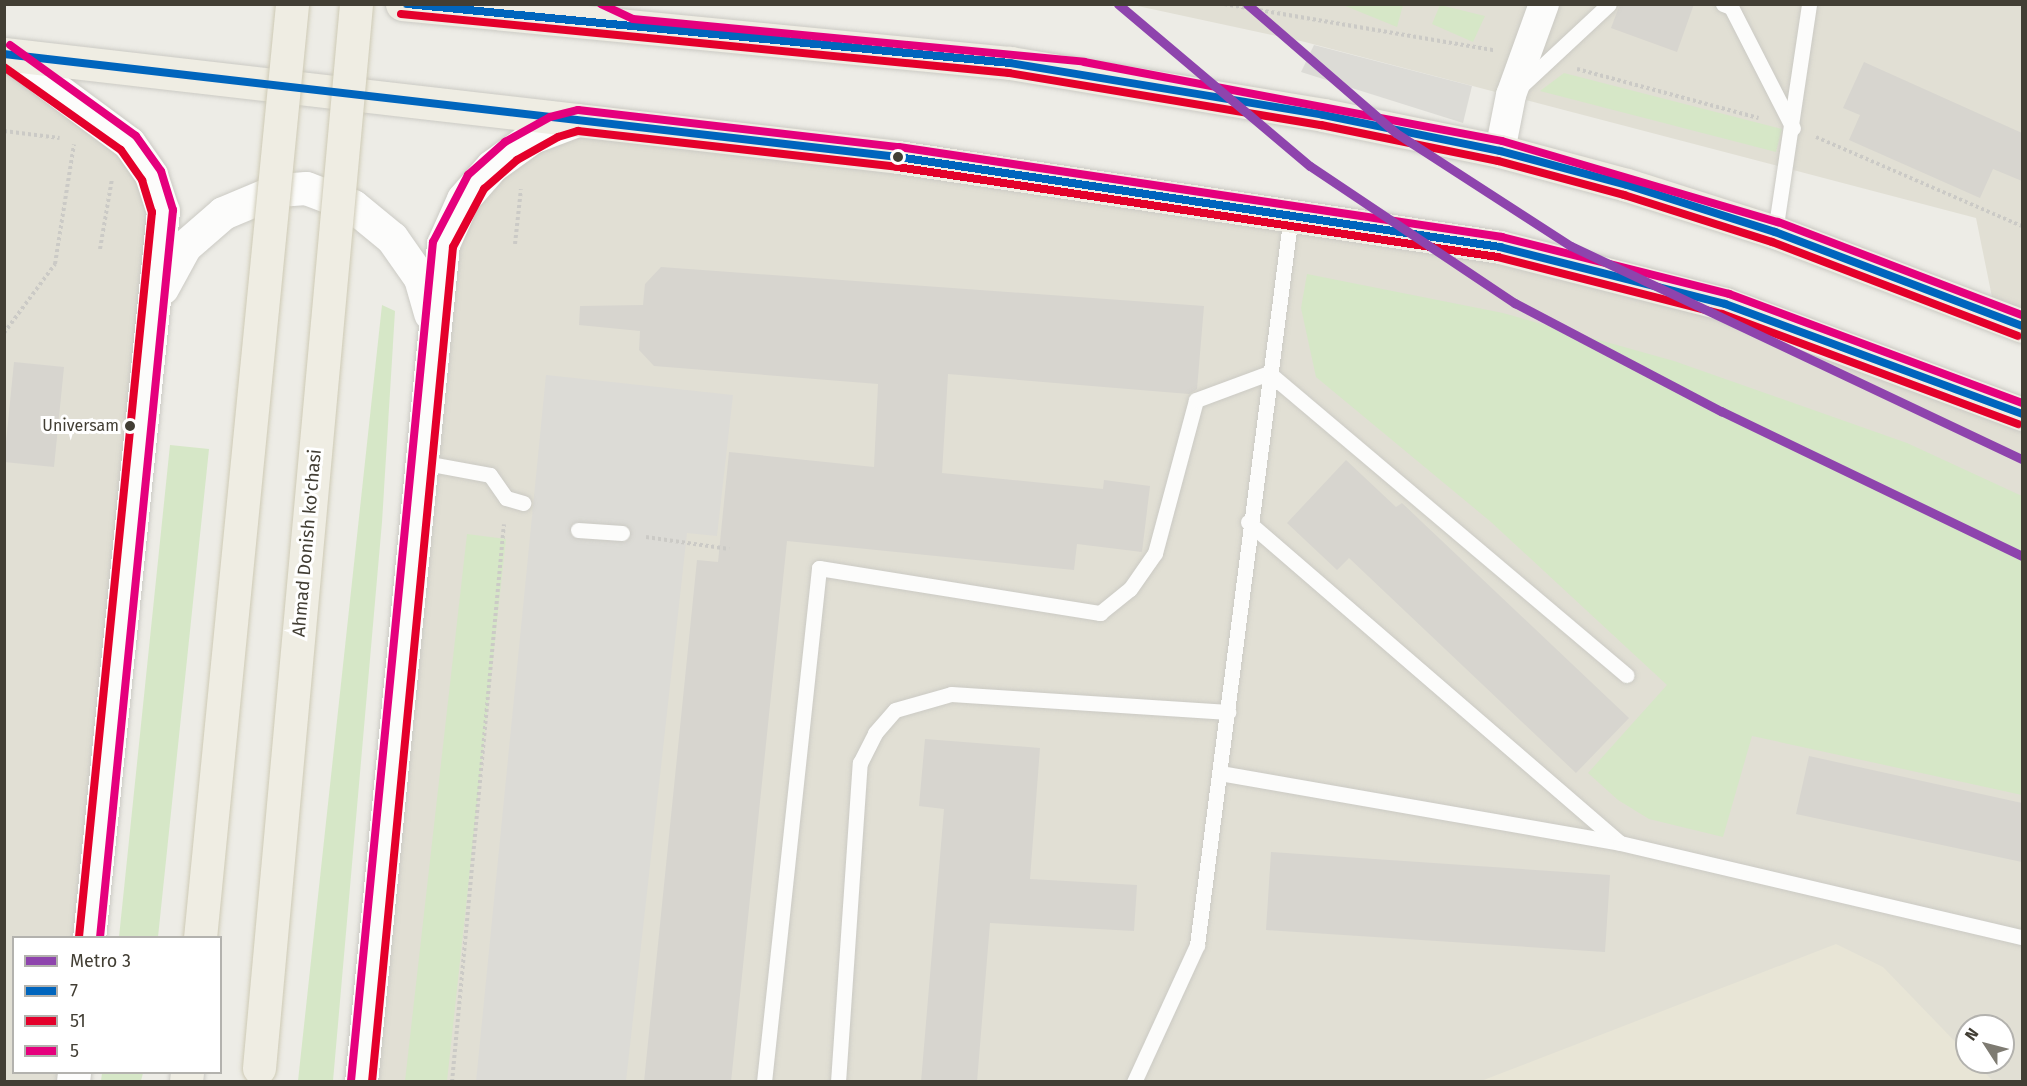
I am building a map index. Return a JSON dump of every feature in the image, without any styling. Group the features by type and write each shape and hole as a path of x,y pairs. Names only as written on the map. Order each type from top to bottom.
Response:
{"main road":[{"path":"200,936 292,4"},
{"name":"Ahmad Donish ko'chasi","path":"258,1075 356,4"},
{"path":"402,4 630,29 1082,72 1500,151 1775,232 2022,326"},
{"path":"574,4 630,29"},
{"path":"7,54 898,157 1291,212 1500,248 1635,279 1841,344 2022,414"}],"street":[{"path":"1500,151 1511,95 1537,58 1544,4"},
{"path":"7,54 129,143 151,175 163,211 89,936"},
{"path":"361,1082 431,325 443,244 462,199 511,151 577,120"},
{"path":"154,314 171,267 202,229 250,200 306,188 353,206 393,238 420,278 431,325"}],"lane":[{"path":"1537,58 1609,4"},
{"path":"1723,4 1731,8 1793,128"},
{"path":"1775,232 1793,128 1809,4"},
{"path":"1134,1082 1197,945 1228,712 1248,522 1291,212"},
{"path":"1269,374 1627,675"},
{"path":"764,1082 819,568 1100,614 1130,589 1155,553 1196,400 1269,374"},
{"path":"420,462 490,475 506,498 523,503"},
{"path":"1248,522 1620,843"},
{"path":"578,530 622,533"},
{"path":"838,1082 860,763 875,733 895,710 951,694 1228,712"},
{"path":"1220,773 1620,843 2022,937"}],"path":[{"path":"1224,4 1537,58 1793,128 2022,226"},
{"path":"4,131 75,140 55,264 4,333"},
{"path":"100,249 113,173"},
{"path":"515,244 523,179"},
{"path":"453,1082 506,498"},
{"path":"622,533 729,549"}],"shaded area":[{"path":"1133,5 2022,5 2022,314 1992,297 1976,218 1305,42"},
{"path":"1314,45 1472,86 1463,123 1301,72"},
{"path":"5,54 151,175 89,936 12,936 12,1074 74,1074 73,1081 5,1082"},
{"path":"554,127 1500,247 2022,414 2022,1081 361,1082 452,220"},
{"path":"546,375 733,395 717,536 687,533 626,1081 476,1082"},
{"path":"1836,944 1883,967 1955,1042 1955,1074 1986,1074 1993,1081 1481,1081"}],"green space":[{"path":"1343,5 1403,5 1397,27"},
{"path":"1440,5 1485,16 1473,42 1432,24"},
{"path":"1564,73 1782,129 1776,152 1540,91"},
{"path":"1307,274 1503,313 1674,361 1907,443 2022,496 2022,795 1752,736 1723,837 1649,819 1618,800 1588,773 1667,685 1491,522 1316,377 1301,308"},
{"path":"382,305 395,311 382,522 333,1081 298,1081"},
{"path":"170,445 209,449 158,936 119,936"},
{"path":"467,534 506,539 447,1081 405,1081"},
{"path":"102,1074 143,1074 141,1081 101,1081"}],"building":[{"path":"1620,4 1694,4 1677,52 1611,28"},
{"path":"1864,62 2022,133 2022,181 1993,169 1980,198 1849,140 1860,115 1843,108"},
{"path":"661,267 1204,306 1197,389 1189,394 948,374 942,473 1103,489 1104,480 1150,486 1142,552 1077,544 1074,570 787,541 731,1082 644,1082 697,560 718,562 729,452 874,467 878,384 654,366 639,350 640,331 579,325 580,306 643,305 645,284"},
{"path":"14,362 64,367 54,467 4,462"},
{"path":"1346,460 1396,507 1402,503 1629,718 1576,773 1349,558 1337,570 1287,523"},
{"path":"925,739 1040,748 1030,879 1137,885 1134,931 990,923 977,1082 921,1082 944,809 919,806"},
{"path":"1809,756 2022,803 2022,862 1796,814"},
{"path":"1271,852 1610,875 1605,952 1266,930"}],"metro line":[{"name":"3","path":"1118,4 1310,166 1515,303 1721,411 2022,556"},
{"name":"3","path":"1247,4 1396,133 1571,246 2022,459"}],"transit line":[{"name":"7","path":"407,4 1010,63 1323,115 1500,151 1627,185 1775,232 2022,326"},
{"name":"5","path":"601,4 633,19 1084,62 1502,141 1778,222 2022,315"},
{"name":"51","path":"401,14 1009,73 1321,125 1498,161 1624,195 1772,242 2018,336"},
{"name":"5","path":"10,45 136,136 161,171 173,210 100,936"},
{"name":"7","path":"4,54 898,157 1500,247 1725,304 2022,414"},
{"name":"51","path":"4,67 121,150 142,180 152,212 79,936"},
{"name":"5","path":"351,1081 433,242 468,175 505,142 550,117 578,110 899,147 1502,237 1729,294 2022,403"},
{"name":"51","path":"372,1082 453,247 484,189 517,160 558,137 578,131 897,167 1498,257 1722,314 2018,424"}],"place":[{"name":"Universam","path":"130,426"}]}
